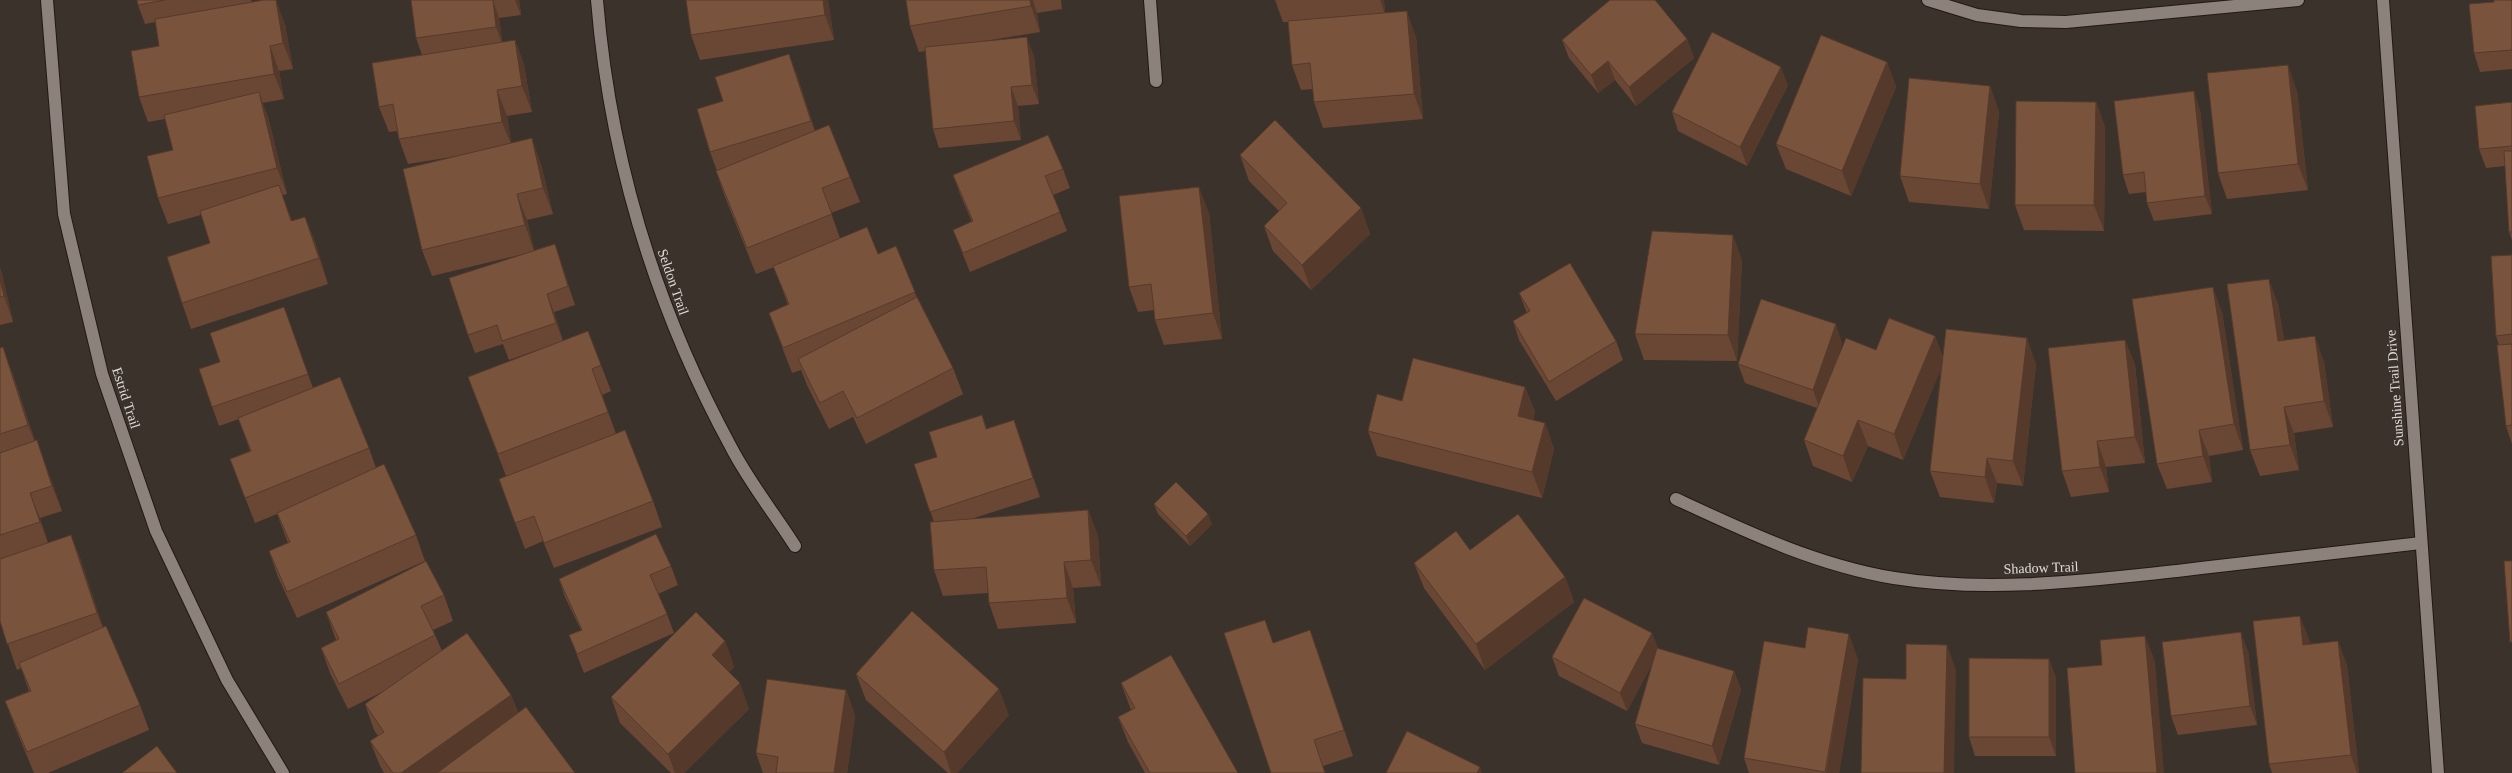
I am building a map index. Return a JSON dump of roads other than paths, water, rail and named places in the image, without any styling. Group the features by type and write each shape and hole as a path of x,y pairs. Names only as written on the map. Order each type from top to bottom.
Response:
{"street":[{"name":"Estrid Trail","path":"47,0 64,214 102,374 156,530 227,680 283,773"},
{"name":"Seldon Trail","path":"597,0 612,121 637,225 672,327 732,448 795,546"},
{"path":"1150,0 1156,81"},
{"path":"1928,0 1977,15 2021,21 2066,22 2298,0"},
{"name":"Sunshine Trail Drive","path":"2383,0 2420,542 2438,773"},
{"name":"Shadow Trail","path":"1676,499 1770,543 1832,564 1894,578 1958,586 2062,584 2420,542"}]}
